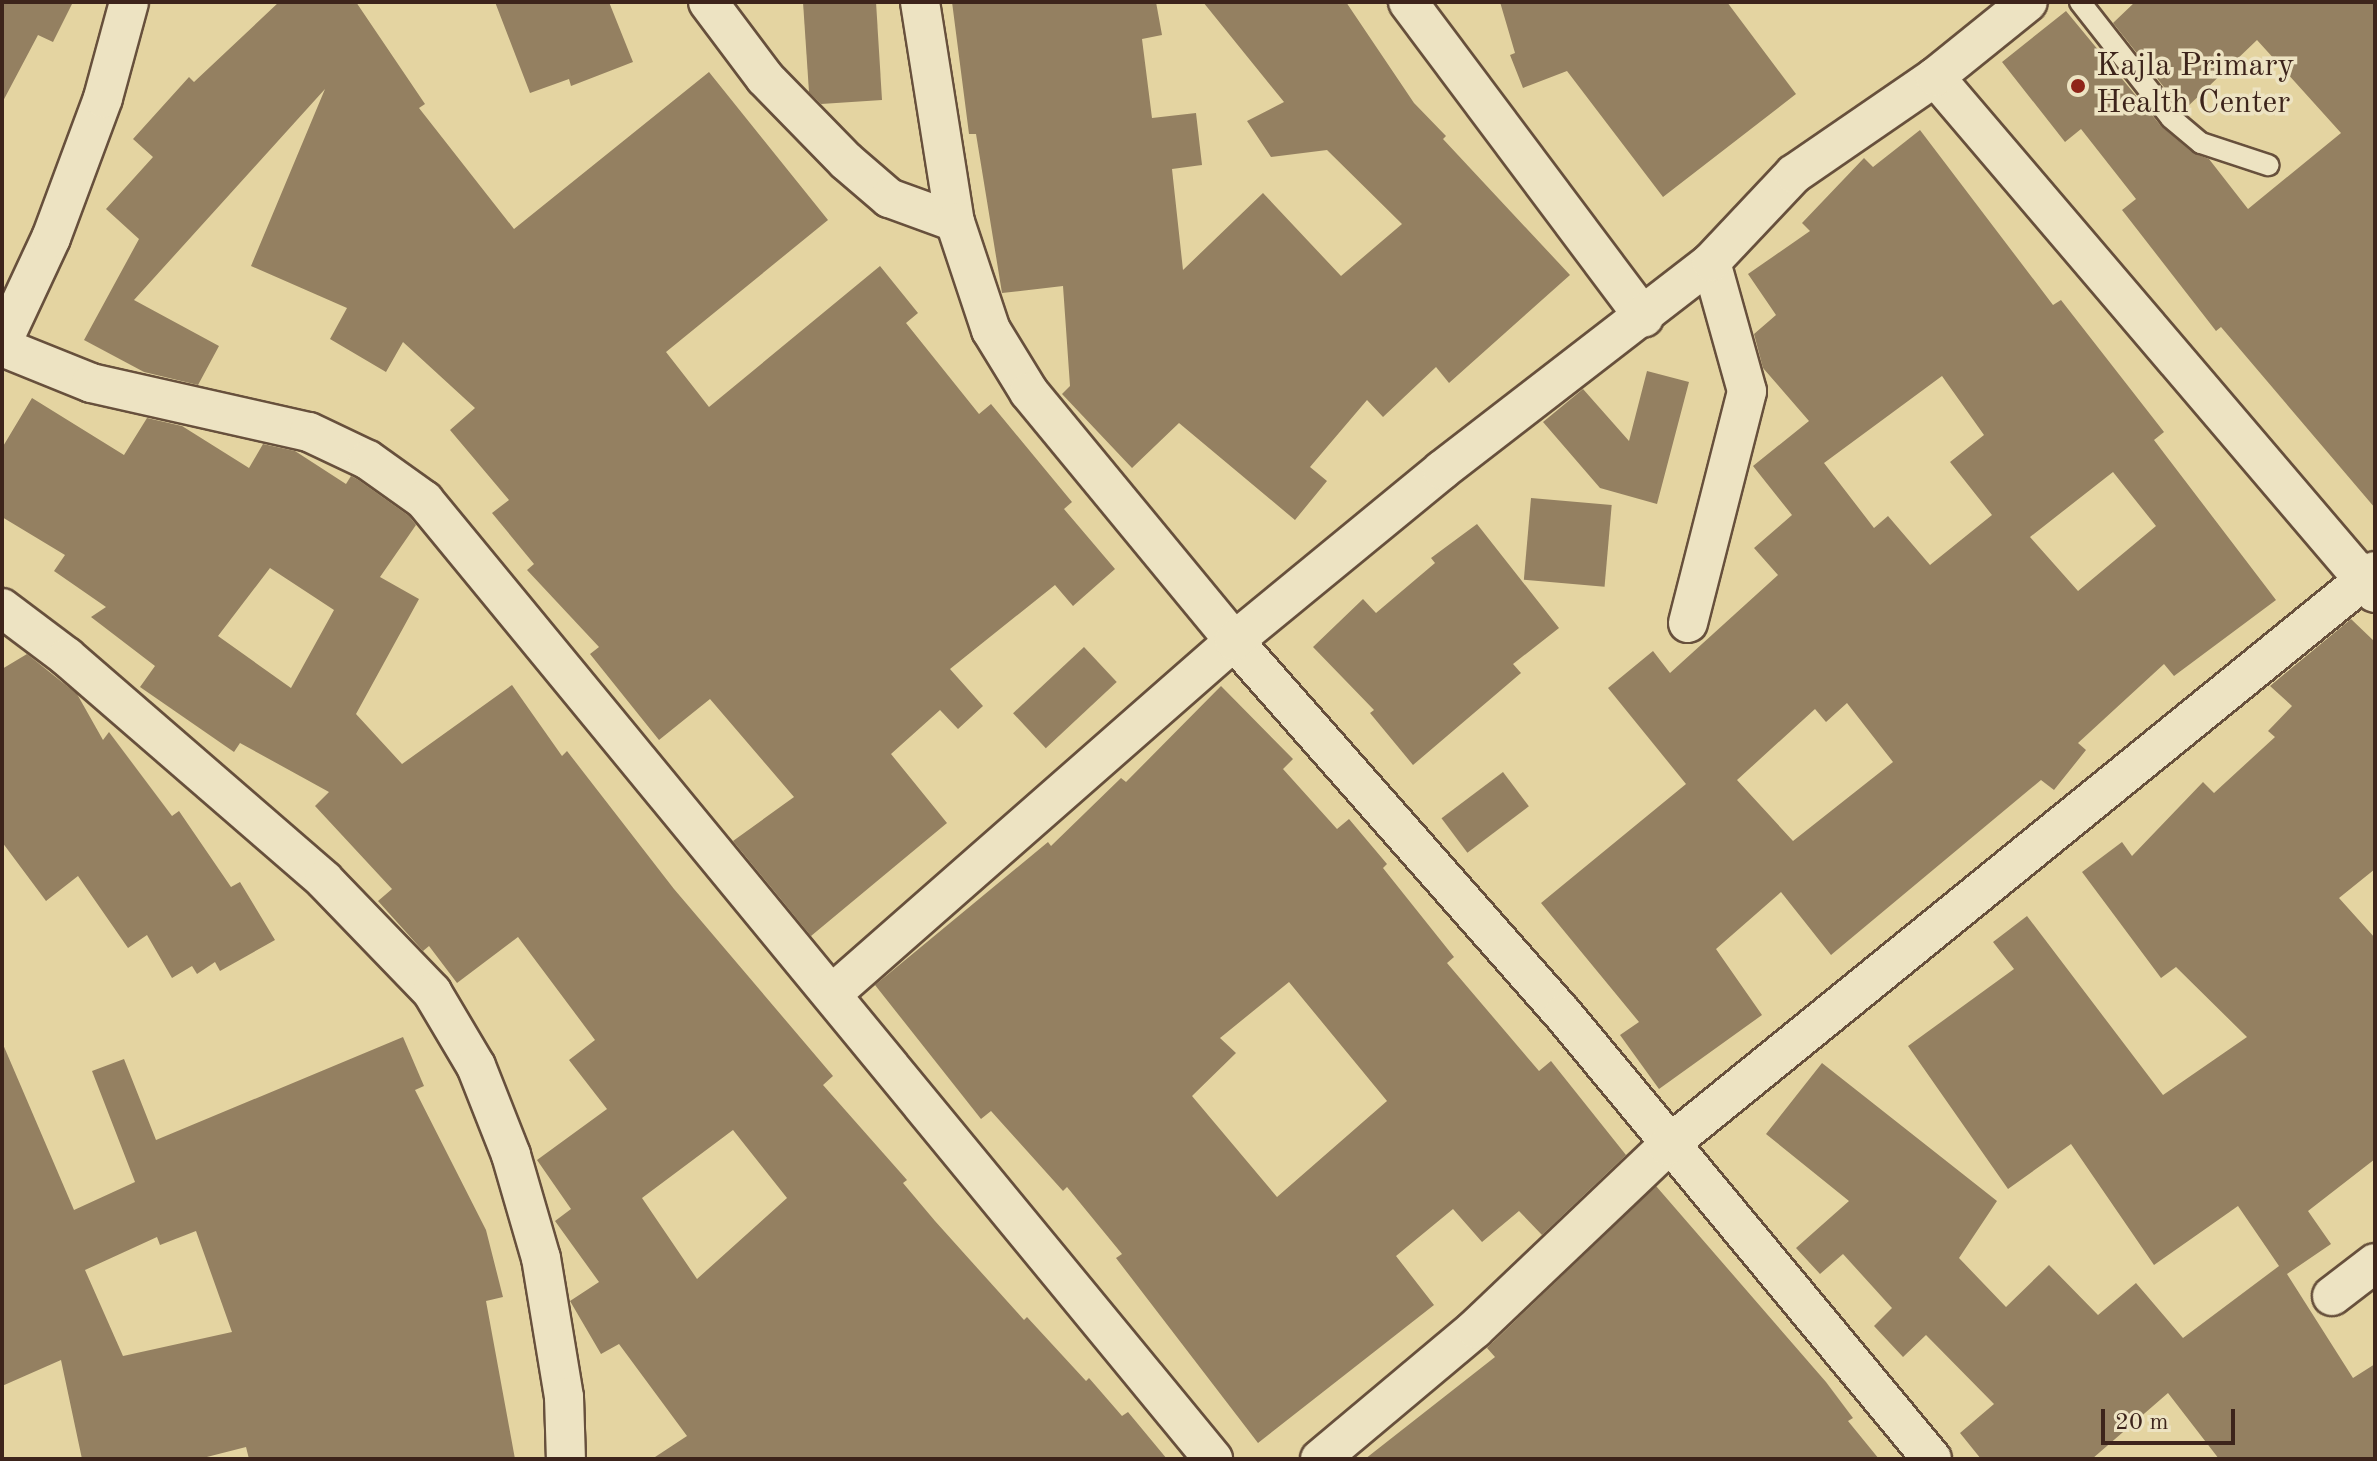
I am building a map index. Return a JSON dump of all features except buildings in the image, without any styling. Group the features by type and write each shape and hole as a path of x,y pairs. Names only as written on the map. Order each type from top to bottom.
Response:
{"street":[{"path":"708,2 765,78 846,161 889,198 955,222"},
{"path":"920,2 955,222 991,330 1029,392 1234,641 1563,1014 1667,1146 1932,1459"},
{"path":"1408,2 1644,317"},
{"path":"833,993 1234,641 1442,470 1644,317 1711,262 1794,174 1935,77 2028,2"},
{"path":"138,7 51,238 2,345 91,383 309,432 368,460 424,500 833,993 1213,1459"},
{"path":"1320,1459 1475,1329 1667,1146 2371,581 1935,77"},
{"path":"1688,623 1747,391 1711,262"},
{"path":"2,608 137,716 324,880 432,992 476,1066 511,1155 541,1258 564,1397 566,1459"},
{"path":"2332,1296 2375,1263"}],"lane":[{"path":"2080,2 2171,118 2201,143 2268,165"}],"place":[{"name":"Kajla Primary Health Center","path":"2078,86"}]}
